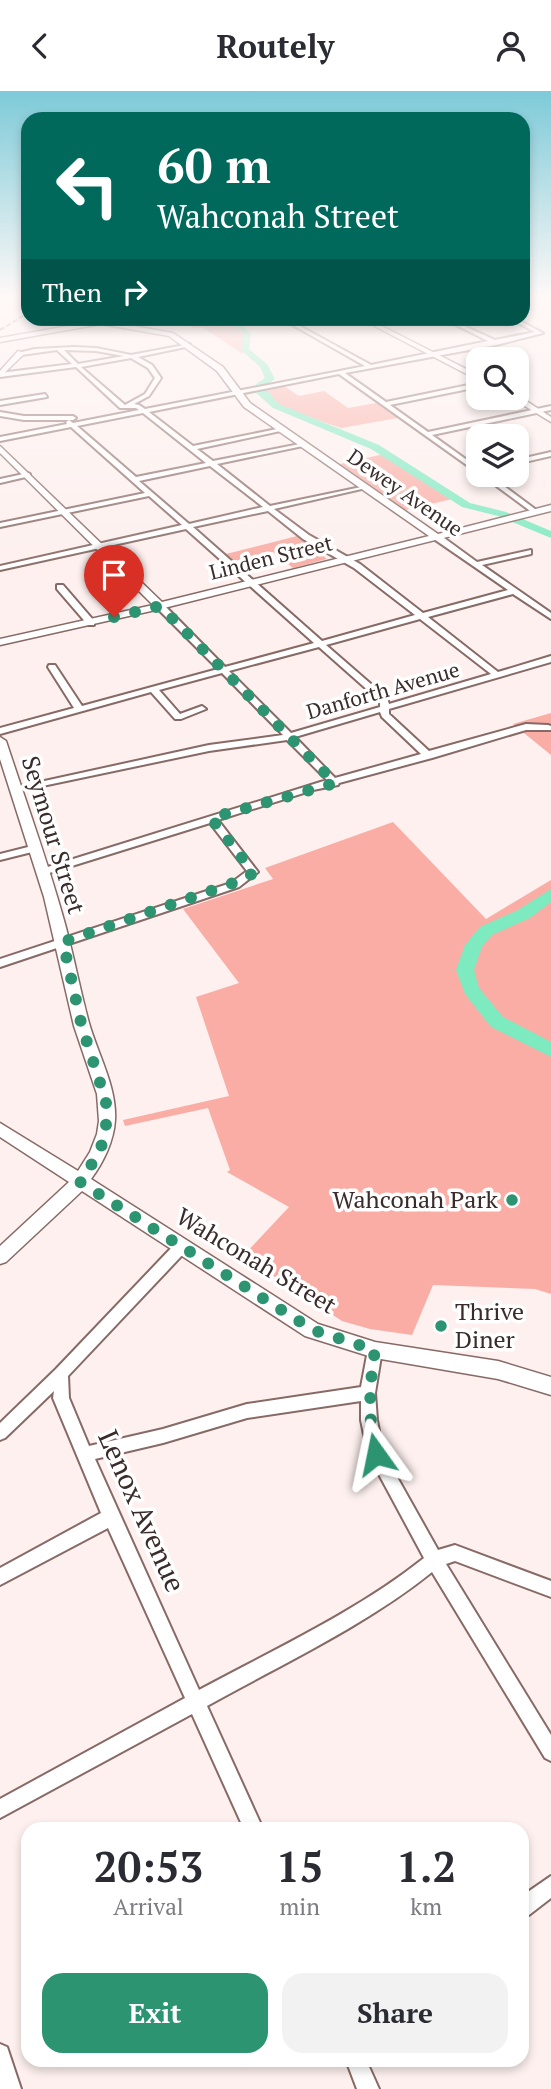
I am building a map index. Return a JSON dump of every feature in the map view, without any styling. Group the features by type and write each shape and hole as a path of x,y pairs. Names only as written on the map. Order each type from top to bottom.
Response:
{"street":[{"path":"104,390 122,407 137,406 144,411 269,509 343,560 357,566 419,617 497,675"},
{"path":"0,439 122,407 147,395 150,390"},
{"name":"Dewey Avenue","path":"236,390 247,405 551,617"},
{"path":"0,414 69,422 253,390"},
{"path":"365,390 466,462"},
{"path":"385,404 452,390"},
{"path":"0,403 45,396"},
{"path":"529,406 551,420"},
{"path":"427,434 551,408"},
{"path":"69,422 318,645 384,700 387,707 385,715 429,756"},
{"path":"192,448 282,430"},
{"path":"134,480 303,444"},
{"path":"0,448 335,783"},
{"path":"529,459 551,454"},
{"path":"0,481 28,475"},
{"path":"0,569 364,487"},
{"path":"501,487 535,512"},
{"path":"0,525 149,494"},
{"name":"Linden Street","path":"0,642 91,623 551,508"},
{"path":"476,564 528,552"},
{"path":"60,587 91,623"},
{"path":"0,731 514,591"},
{"name":"Danforth Avenue","path":"17,790 173,755 290,736 551,659"},
{"path":"52,667 79,709"},
{"path":"153,689 178,717 202,709"},
{"path":"42,872 211,818 526,727 548,728"},
{"name":"Seymour Street","path":"0,741 36,848 63,942 82,1027 106,1101 106,1132 99,1153 80,1182 0,1257"},
{"path":"0,963 235,885 253,872 211,818"},
{"path":"0,857 36,848"},
{"name":"Wahconah Street","path":"0,1129 313,1330 375,1350 498,1370 551,1386"},
{"path":"0,1433 61,1374 181,1246"},
{"path":"375,1350 368,1393 369,1420 376,1454 434,1560 551,1752"},
{"name":"Lenox Avenue","path":"61,1374 61,1398 111,1517 251,1822"},
{"path":"86,1454 163,1436 247,1411 368,1393"},
{"path":"0,1577 111,1517"},
{"path":"0,1809 347,1619 409,1580 434,1560 456,1553 551,1589"},
{"path":"529,1903 551,1887"},
{"path":"0,2054 10,2089"},
{"path":"359,2067 368,2089"}],"shaded area":[{"path":"262,390 290,390 299,396 324,391 348,408 376,403 398,418 341,428 283,408"},
{"path":"384,454 452,499 406,510 340,464"},
{"path":"297,536 327,559 293,568 273,552 235,561 226,554"},
{"path":"551,713 551,755 513,724"},
{"name":"Wahconah Park","path":"393,822 486,919 551,880 551,1294 535,1289 433,1285 412,1335 370,1329 342,1321 243,1256 289,1207 227,1172 230,1170 208,1108 125,1126 123,1120 229,1096 196,997 239,983 183,909 273,879 265,868"}],"waterway":[{"path":"260,390 276,406 375,447 466,505 502,514 551,535"},
{"path":"551,894 524,914 486,931 474,945 465,970 471,990 497,1022 551,1050"}],"place":[{"name":"Wahconah Park","path":"512,1200"},
{"name":"Thrive Diner","path":"441,1326"}],"route":[{"path":"114,617 160,606 335,783 211,818 243,855 253,872 248,878 235,885 63,942 82,1027 106,1101 106,1132 99,1153 80,1182 313,1330 375,1350 368,1393 369,1420 376,1454"}]}
